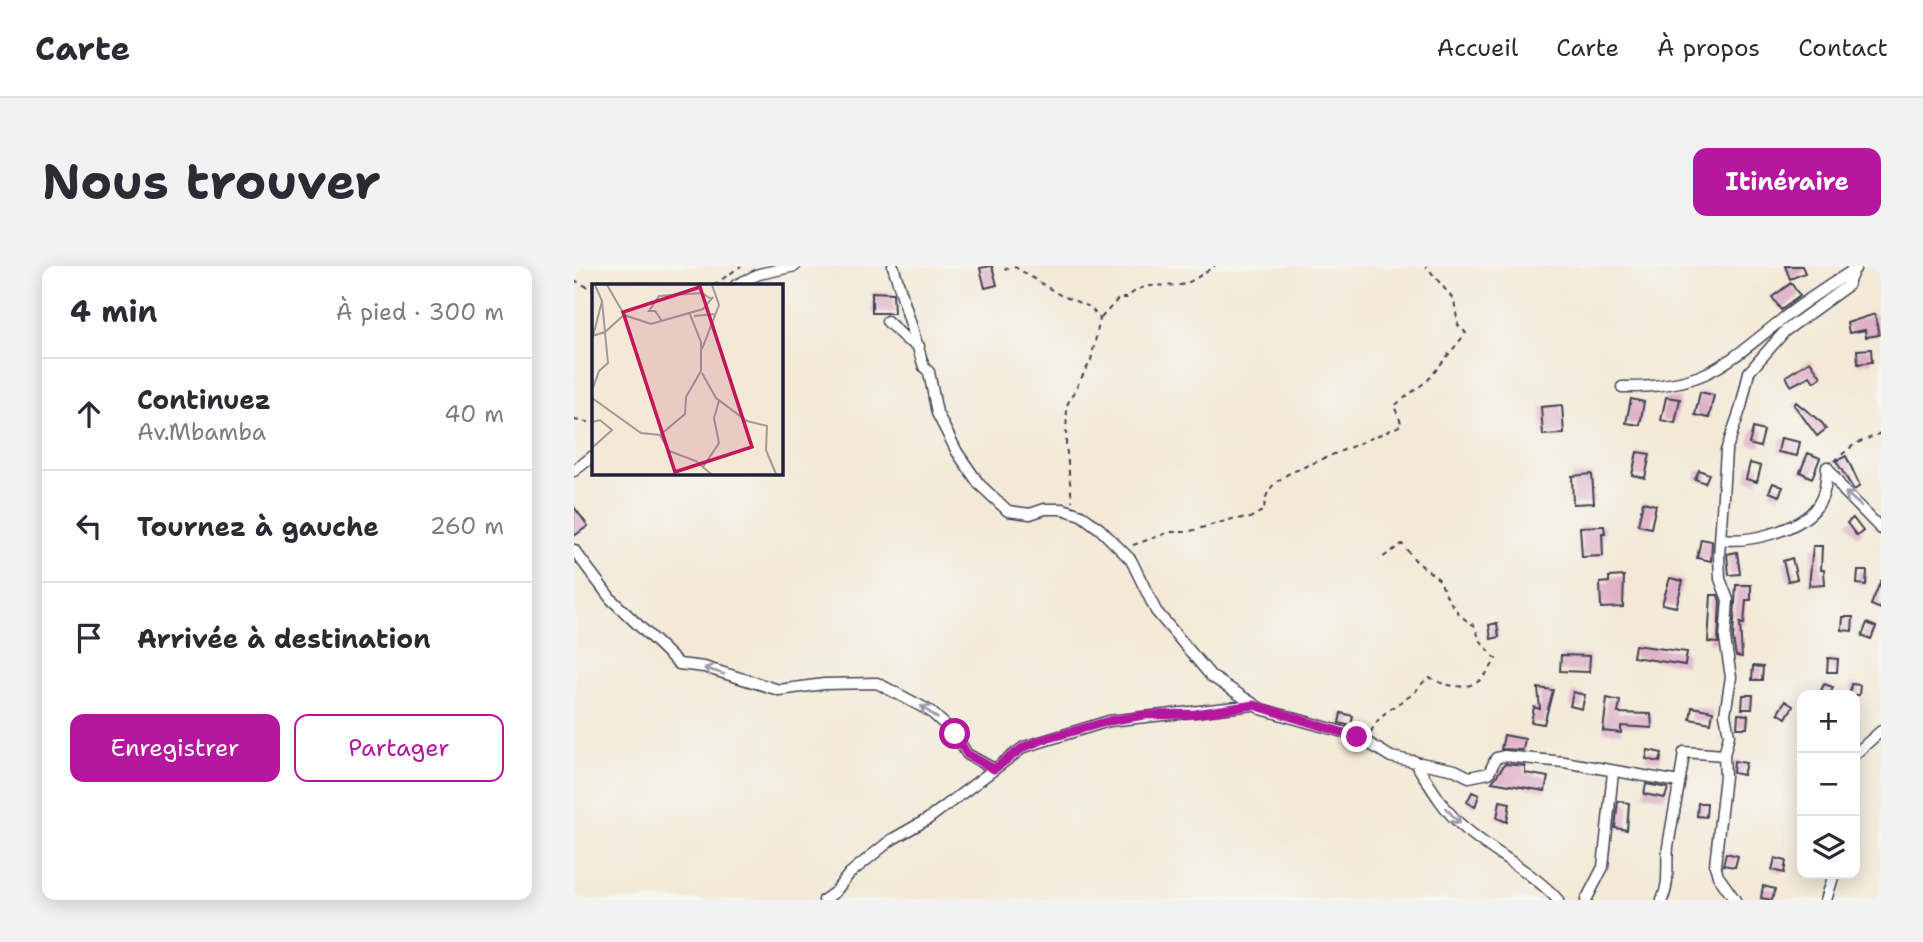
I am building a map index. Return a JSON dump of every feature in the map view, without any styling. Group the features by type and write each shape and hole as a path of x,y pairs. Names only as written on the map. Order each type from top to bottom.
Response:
{"street":[{"path":"738,284 759,274 795,266"},
{"path":"893,266 924,367 930,374 929,382 937,413 957,452 979,484 1008,511 1030,514 1054,508 1078,514 1123,551 1140,576 1156,611 1204,670 1254,705 1363,740 1391,757 1469,777 1487,774 1496,758 1504,756 1564,762 1679,782"},
{"path":"1622,387 1669,386 1711,372 1736,358 1782,319 1856,267"},
{"path":"1735,900 1717,876 1715,865 1725,776 1724,755 1728,740 1725,714 1731,677 1726,639 1728,600 1720,579 1721,505 1726,451 1741,407 1749,372 1785,331 1847,286 1856,267"},
{"path":"887,321 907,340 919,346"},
{"path":"574,471 592,457"},
{"path":"1722,539 1754,540 1811,512 1823,496 1827,467"},
{"path":"1827,467 1844,491 1881,529"},
{"path":"574,550 611,599 679,664 704,667 779,690 824,684 877,683 930,711 955,734 975,761 994,769"},
{"path":"824,900 835,892 849,874 891,840 928,819 1024,747 1109,721 1254,705"},
{"path":"1856,753 1881,731"},
{"path":"1662,900 1668,882 1666,868 1684,752 1724,755"},
{"path":"1414,761 1444,806 1460,824 1503,858 1539,878 1559,900"},
{"path":"1586,900 1603,867 1613,772"},
{"path":"1826,900 1833,879"}],"path":[{"path":"715,284 741,266"},
{"path":"1078,514 1072,504 1068,472 1067,405 1091,360 1100,319 1119,298 1128,298 1141,287 1166,283 1180,285 1214,266"},
{"path":"1123,551 1137,542 1170,532 1186,533 1236,518 1248,519 1264,510 1265,495 1275,482 1290,472 1402,425 1394,405 1427,380 1466,333 1458,325 1454,300 1426,266"},
{"path":"1004,269 1014,267 1060,295 1090,307 1100,319"},
{"path":"574,280 592,289"},
{"path":"574,420 592,423"},
{"path":"1827,467 1855,444 1881,433"},
{"path":"1363,740 1387,709 1417,691 1427,679 1456,687 1472,687 1482,681 1496,659 1480,640 1474,625 1466,622 1442,589 1441,581 1416,561 1402,544 1379,560"}],"building":[{"path":"992,266 997,285 985,288 980,268"},
{"path":"1785,266 1802,266 1805,273 1790,279"},
{"path":"1791,283 1800,296 1781,310 1772,297"},
{"path":"872,292 893,293 894,313 872,313"},
{"path":"1875,314 1879,335 1866,337 1865,330 1849,333 1847,323"},
{"path":"1871,349 1872,362 1858,364 1857,350"},
{"path":"1810,361 1821,377 1814,382 1810,376 1791,386 1786,376"},
{"path":"1700,392 1714,395 1709,418 1695,415"},
{"path":"1666,397 1680,399 1675,423 1661,420"},
{"path":"1631,399 1644,402 1640,425 1626,423"},
{"path":"1796,402 1826,429 1817,436 1794,405"},
{"path":"1562,405 1564,434 1543,435 1541,407"},
{"path":"1753,428 1764,431 1760,447 1749,444"},
{"path":"1781,438 1800,442 1797,456 1778,452"},
{"path":"1637,452 1650,454 1645,478 1632,475"},
{"path":"1808,453 1820,458 1812,478 1800,472"},
{"path":"1846,456 1860,486 1854,490 1836,461"},
{"path":"1750,463 1761,466 1757,482 1746,479"},
{"path":"1699,470 1709,474 1705,483 1695,479"},
{"path":"1592,474 1594,503 1573,504 1572,476"},
{"path":"1773,483 1783,487 1779,496 1769,492"},
{"path":"1643,502 1656,505 1651,528 1638,525"},
{"path":"574,507 588,526 574,536"},
{"path":"1853,518 1863,531 1857,536 1847,523"},
{"path":"1604,526 1603,556 1582,557 1580,527"},
{"path":"1701,539 1712,541 1711,561 1697,558"},
{"path":"1813,546 1822,546 1821,570 1824,570 1825,585 1809,586"},
{"path":"1737,552 1740,574 1729,575 1727,554"},
{"path":"1792,558 1797,579 1788,581 1783,561"},
{"path":"1858,571 1867,571 1866,585 1857,584"},
{"path":"1624,576 1623,607 1601,608 1600,583 1609,582 1609,577"},
{"path":"1670,578 1683,581 1676,607 1662,604"},
{"path":"1881,580 1881,609 1871,605"},
{"path":"1736,585 1751,585 1751,600 1746,600 1744,624 1740,623 1742,657 1736,656 1733,639"},
{"path":"1711,595 1718,595 1720,601 1718,643 1708,642"},
{"path":"1843,617 1853,617 1852,631 1842,630"},
{"path":"1497,623 1499,637 1491,639 1489,625"},
{"path":"1867,623 1876,627 1871,639 1862,636"},
{"path":"1635,645 1687,652 1685,665 1633,657"},
{"path":"1561,655 1590,656 1589,672 1560,671"},
{"path":"1828,658 1838,659 1837,672 1827,672"},
{"path":"1753,666 1763,667 1762,680 1752,680"},
{"path":"1824,684 1833,687 1832,690 1821,690"},
{"path":"1851,684 1860,685 1860,690 1850,690"},
{"path":"1538,688 1553,690 1544,724 1531,722 1534,707 1540,709"},
{"path":"1573,692 1585,695 1582,709 1570,706"},
{"path":"1743,695 1753,695 1752,709 1742,709"},
{"path":"1607,698 1620,701 1618,713 1651,714 1652,728 1621,726 1621,733 1603,731"},
{"path":"1785,701 1793,706 1786,718 1778,713"},
{"path":"1692,707 1713,711 1711,723 1690,719"},
{"path":"1341,713 1353,716 1351,726 1339,723"},
{"path":"1738,714 1748,715 1747,728 1737,728"},
{"path":"1504,735 1525,739 1523,750 1501,749"},
{"path":"1648,750 1662,753 1660,762 1646,759"},
{"path":"1734,761 1746,763 1743,775 1733,773"},
{"path":"1505,764 1525,766 1525,773 1548,777 1545,791 1492,782"},
{"path":"1646,784 1668,788 1665,798 1644,794"},
{"path":"1472,792 1479,795 1475,807 1467,802"},
{"path":"1500,801 1510,803 1507,822 1497,818"},
{"path":"1618,801 1629,803 1627,830 1615,828"},
{"path":"1698,803 1707,803 1706,817 1697,816"},
{"path":"1726,853 1738,856 1735,867 1723,865"},
{"path":"1775,858 1786,861 1784,873 1772,870"},
{"path":"1763,886 1775,889 1772,900 1761,898"}],"route":[{"path":"955,734 967,754 975,761 994,769 1024,747 1109,721 1144,715 1195,714 1207,710 1254,705 1357,737"}]}
